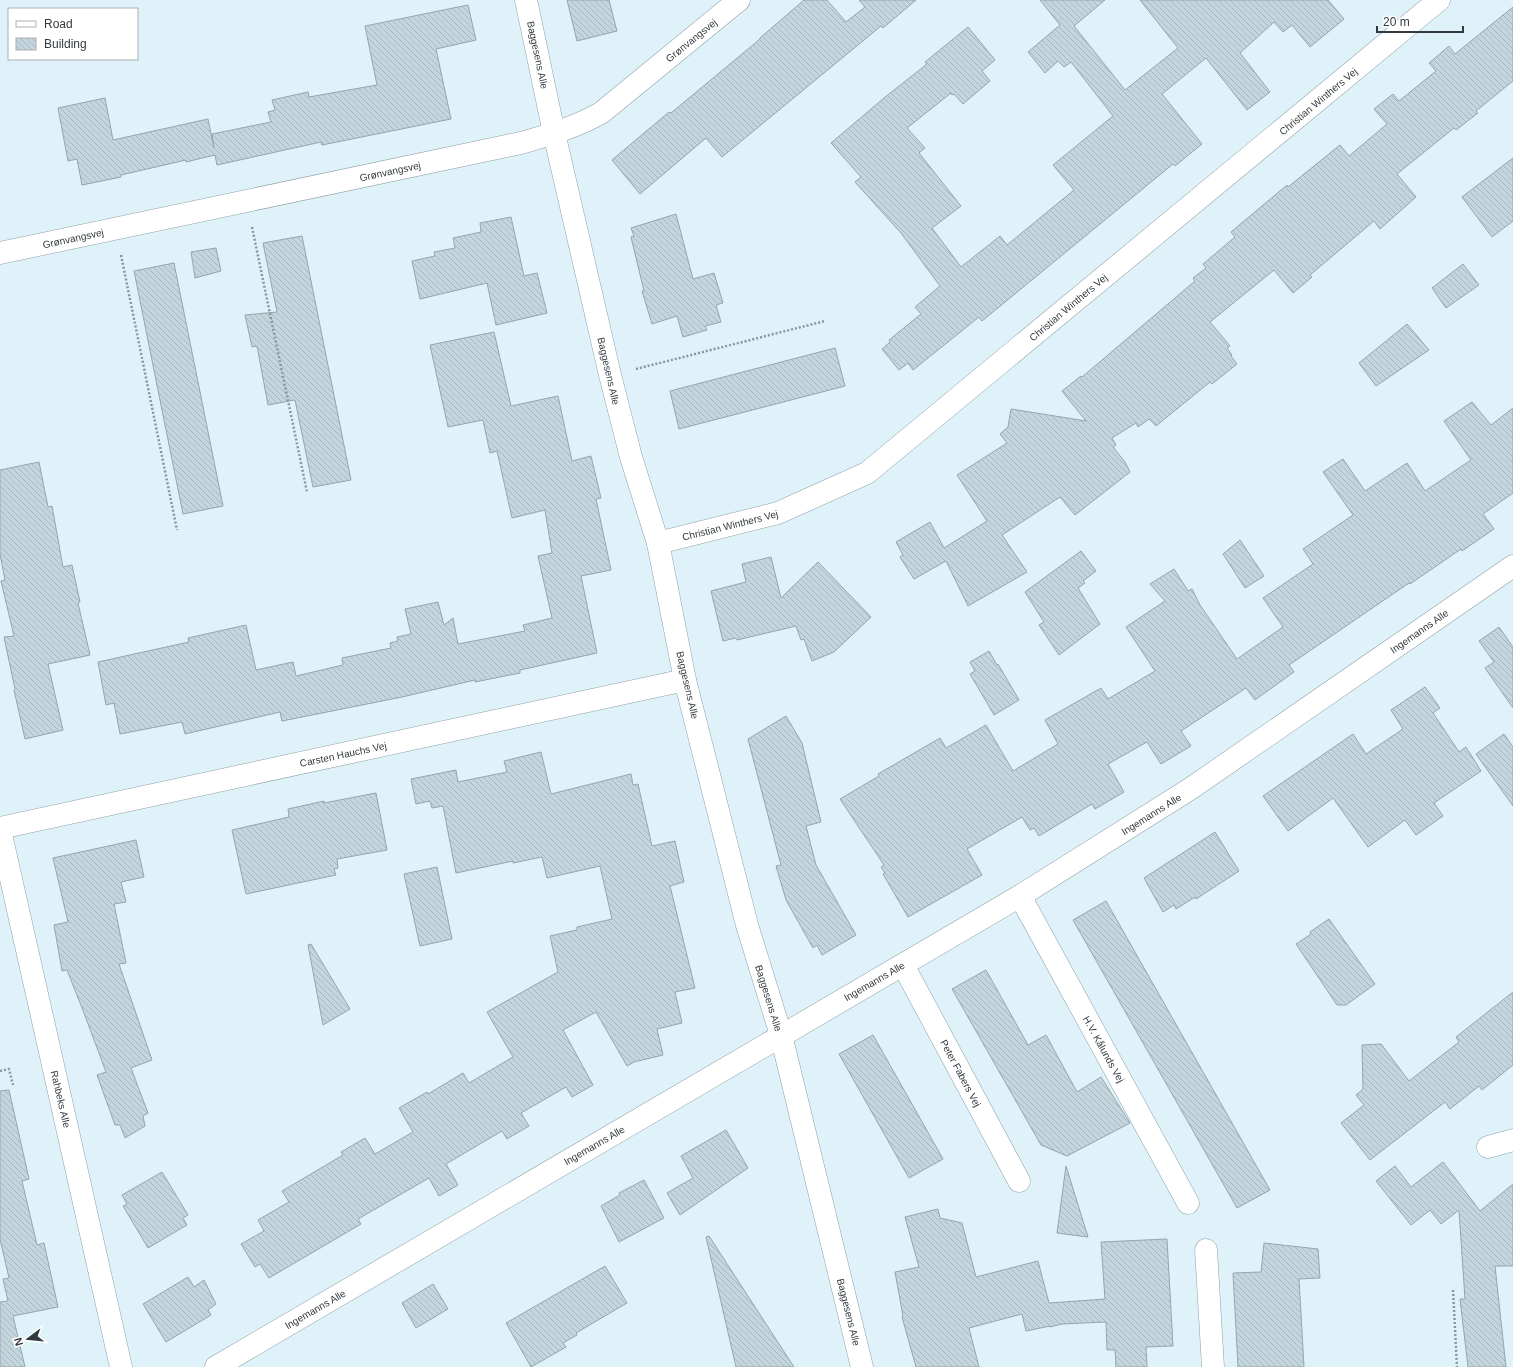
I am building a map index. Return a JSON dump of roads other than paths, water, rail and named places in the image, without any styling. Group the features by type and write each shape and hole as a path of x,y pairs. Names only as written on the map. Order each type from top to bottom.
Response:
{"street":[{"name":"Baggesens Alle","path":"526,0 554,133 610,375 631,457 658,543 686,680 747,925 781,1035 862,1367"},
{"name":"Grønvangsvej","path":"0,253 521,143 554,133 587,121 601,114 739,0"},
{"name":"Christian Winthers Vej","path":"658,543 778,513 867,474 1439,0"},
{"name":"Ingemanns Alle","path":"216,1367 1020,896 1190,789 1513,566"},
{"name":"Carsten Hauchs Vej","path":"0,829 686,680"},
{"name":"Rahbeks Alle","path":"0,829 121,1367"},
{"name":"H.V. Kålunds Vej","path":"1020,896 1188,1203"},
{"name":"Peter Fabers Vej","path":"903,965 1020,1181"},
{"path":"1488,1147 1513,1140"},
{"path":"1206,1250 1213,1367"}]}
